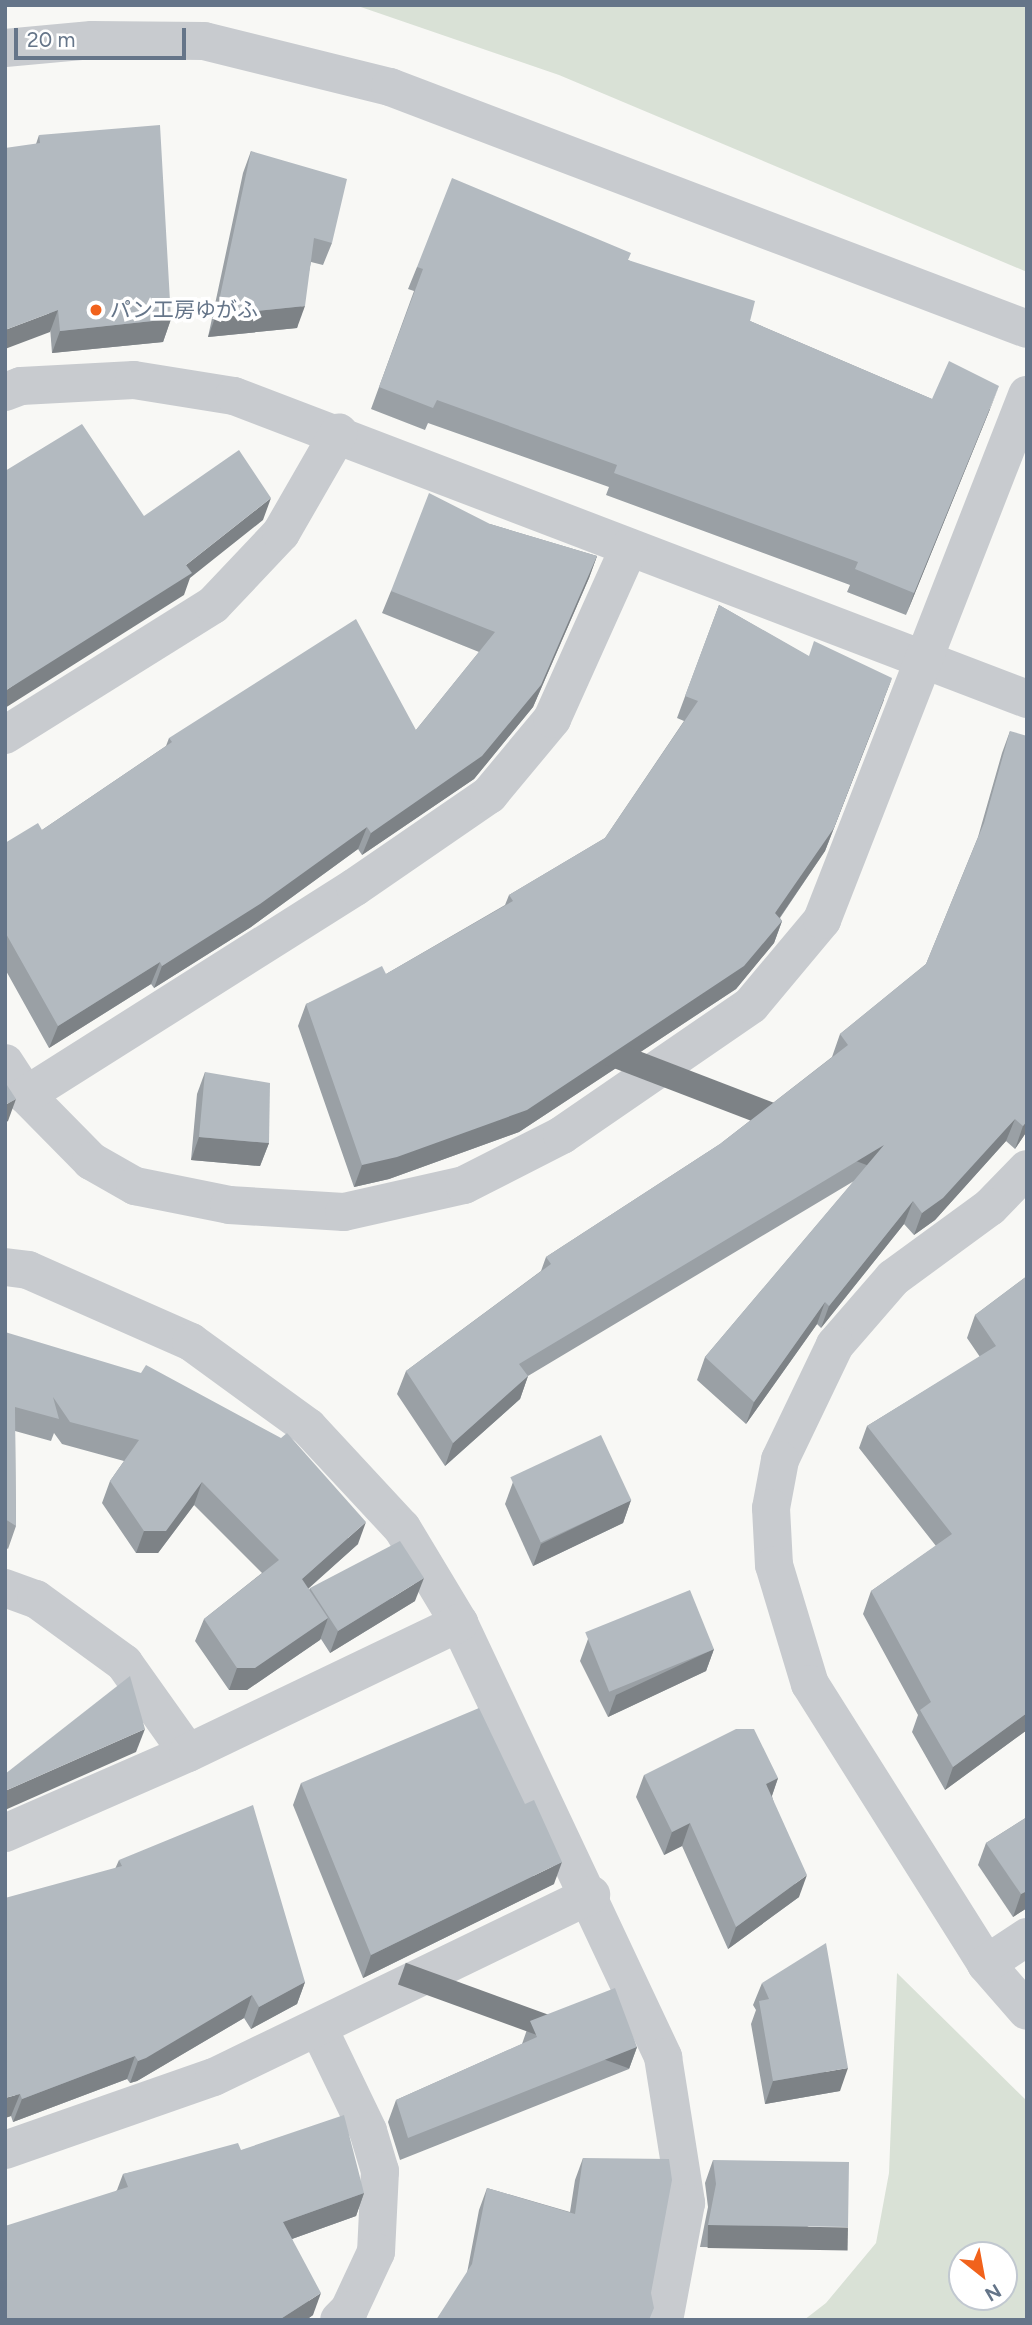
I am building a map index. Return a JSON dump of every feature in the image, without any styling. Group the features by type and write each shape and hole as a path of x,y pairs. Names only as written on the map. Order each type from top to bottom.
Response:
{"street":[{"path":"5,48 92,40 204,41 390,87 1027,329"},
{"path":"5,392 21,386 134,380 234,396 339,432 629,548 1027,699"},
{"path":"5,1063 26,1095 91,1161 148,1189 229,1205 344,1212 464,1185 562,1135 751,1005 822,920 1027,395"},
{"path":"5,735 213,605 281,533 339,432"},
{"path":"26,1095 355,887 489,795 552,719 629,548"},
{"path":"1027,1169 990,1207 893,1278 835,1346 780,1460 771,1508 774,1564 810,1684 986,1964 1027,2011"},
{"path":"5,1268 27,1270 191,1342 308,1427 402,1528 458,1623 591,1895 663,2057 686,2203 664,2320"},
{"path":"5,1588 37,1599 124,1663 188,1753"},
{"path":"5,1833 188,1753 458,1623"},
{"path":"5,2150 214,2077 319,2029 591,1895"},
{"path":"986,1964 1027,1937"},
{"path":"319,2029 368,2131 380,2171 376,2252 349,2310 339,2320"}],"shaded area":[{"path":"355,5 1027,5 1027,272 559,75"},
{"path":"897,1973 1027,2101 1027,2320 804,2320 826,2303 876,2243 889,2173"}],"building":[{"path":"160,125 171,319 60,331 58,310 5,330 5,148 40,143 39,135"},
{"path":"251,151 347,179 332,243 314,238 305,306 216,315"},
{"path":"452,178 631,253 628,260 755,301 750,321 932,399 949,361 999,386 914,593 855,569 858,562 614,473 617,465 437,400 433,408 379,387 423,269 417,267"},
{"path":"82,424 144,516 239,450 271,498 186,565 192,573 5,691 5,471"},
{"path":"429,493 490,524 597,556 541,685 482,756 371,833 367,827 260,904 162,966 160,962 58,1026 5,932 5,843 38,823 42,830 172,742 169,738 356,619 416,730 495,632 391,591"},
{"path":"719,605 809,656 814,641 892,678 834,828 775,913 782,921 744,966 527,1110 397,1157 362,1165 306,1004 382,966 386,974 513,901 509,895 605,838 698,701 685,696"},
{"path":"1010,731 1027,736 1027,1121 1023,1126 1015,1119 943,1198 922,1213 913,1201 829,1306 825,1302 754,1402 705,1357 884,1145 519,1364 528,1376 453,1443 406,1371 551,1264 546,1257 720,1144 848,1045 840,1034 926,964 984,823"},
{"path":"205,1072 270,1083 269,1143 199,1137"},
{"path":"5,1082 16,1099 5,1105"},
{"path":"1027,1276 1027,1713 953,1767 920,1710 931,1702 871,1591 952,1534 867,1426 996,1346 975,1315"},
{"path":"5,1332 141,1373 146,1365 281,1438 287,1433 366,1522 302,1579 328,1618 255,1668 237,1668 204,1619 279,1560 202,1482 166,1531 144,1531 110,1481 139,1440 70,1422 53,1397 59,1419 15,1407 16,1526 5,1519"},
{"path":"601,1435 631,1500 541,1543 510,1477"},
{"path":"400,1541 424,1578 338,1631 310,1588"},
{"path":"690,1590 714,1649 609,1692 585,1632"},
{"path":"130,1676 145,1729 5,1791 5,1774"},
{"path":"479,1708 525,1804 534,1800 562,1862 371,1955 301,1783"},
{"path":"736,1729 754,1729 778,1778 766,1784 807,1875 736,1927 690,1823 672,1832 644,1775"},
{"path":"253,1805 305,1982 259,2007 252,1995 146,2058 138,2061 135,2056 22,2099 20,2094 5,2098 5,1898 122,1866 119,1860"},
{"path":"1027,1817 1027,1891 1021,1894 986,1843"},
{"path":"826,1943 848,2068 773,2081 759,2001 769,1999 762,1983"},
{"path":"615,1988 637,2047 408,2138 396,2100 537,2037 530,2021"},
{"path":"344,2115 364,2193 283,2222 321,2293 279,2320 5,2320 5,2226 128,2187 123,2174 238,2143 241,2150"},
{"path":"583,2158 669,2159 672,2180 651,2293 654,2308 649,2320 436,2320 472,2264 487,2188 575,2214"},
{"path":"713,2160 849,2162 848,2227 708,2225 716,2184"}],"place":[{"name":"パン工房ゆがふ","path":"96,310"}]}
